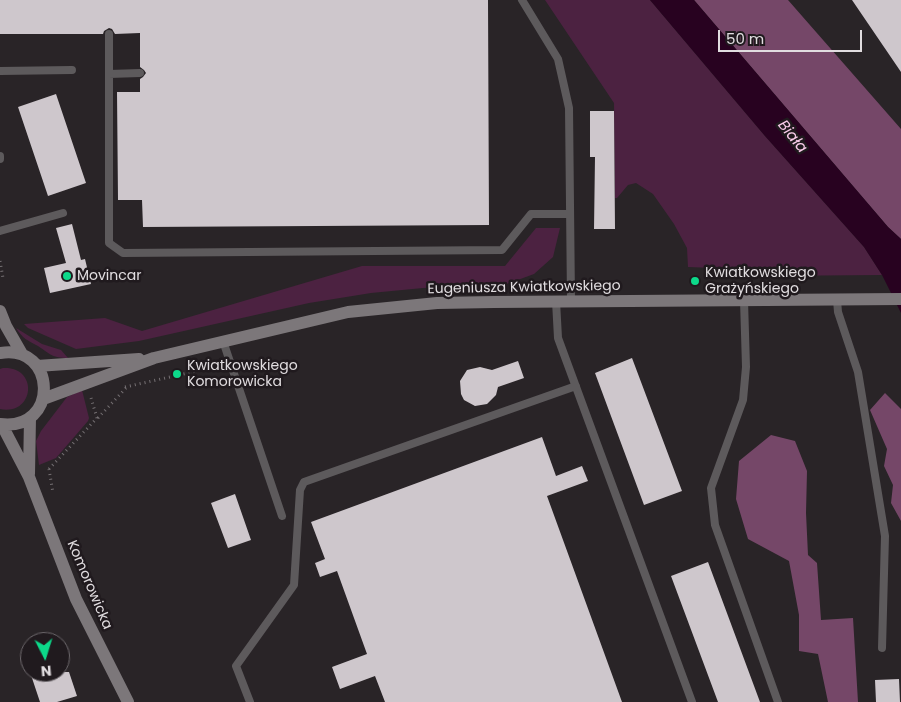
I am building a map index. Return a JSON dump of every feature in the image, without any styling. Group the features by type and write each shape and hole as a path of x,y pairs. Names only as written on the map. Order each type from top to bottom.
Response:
{"street":[{"name":"Eugeniusza Kwiatkowskiego","path":"43,400 154,358 348,312 437,303 901,299"},
{"path":"0,312 22,354"},
{"path":"0,353 12,352 22,354 30,359 37,366 43,377 45,388 43,400 38,410 30,418 17,424 1,424"},
{"name":"Eugeniusza Kwiatkowskiego","path":"37,366 154,358"},
{"name":"Komorowicka","path":"29,477 30,418"},
{"name":"Komorowicka","path":"1,424 29,477 76,599 128,702"}],"lane":[{"path":"522,0 558,59 569,108 571,301"},
{"path":"109,34 109,243 123,253 502,250 531,214 570,214"},
{"path":"0,71 72,70"},
{"path":"109,74 140,73"},
{"path":"0,231 63,213"},
{"path":"744,300 746,366 743,400 711,488 715,525 778,702"},
{"path":"837,300 838,312 858,372 885,536 882,648"},
{"path":"556,301 558,338 692,702"},
{"path":"223,341 282,516"},
{"path":"250,702 236,666 294,585 300,490 304,482 576,386"}],"path":[{"path":"0,261 4,278"},
{"path":"117,389 206,370 230,361"},
{"path":"87,383 97,418"},
{"path":"29,477 49,469 126,387"},
{"path":"49,469 54,494"}],"shaded area":[{"path":"545,0 650,0 765,136 864,247 882,275 758,276 742,269 688,267 687,248 674,224 653,194 636,183 628,185 615,198 614,103"},
{"path":"694,0 788,0 901,129 901,239 888,227"},
{"path":"536,228 560,228 553,257 534,274 504,285 423,288 371,293 309,303 139,341 76,349 28,328 24,324 105,318 142,331 362,266 505,266"},
{"path":"16,328 42,344 61,350 68,358 58,357 49,353 26,339"},
{"path":"0,369 15,369 23,375 27,382 26,399 12,409 0,409"},
{"path":"82,390 89,418 88,421 56,458 39,465 36,441 41,431 67,397"},
{"path":"885,393 901,409 901,521 891,503 893,485 884,466 887,449 870,410"},
{"path":"771,435 795,441 807,471 808,555 817,563 821,620 853,618 858,702 828,702 818,654 799,651 799,615 789,561 748,539 736,499 739,461"}],"water":[{"name":"Biała","path":"650,0 694,0 888,227 901,239 901,313 882,275 864,247 765,136"}],"building":[{"path":"0,0 488,0 489,225 143,227 142,200 118,200 117,92 140,92 140,79 146,73 140,67 140,33 115,34 109,28 103,34 0,34"},
{"path":"852,0 901,0 901,72"},
{"path":"56,94 86,183 48,196 18,107"},
{"path":"590,111 614,111 615,229 594,229 595,157 590,157"},
{"name":"Movincar","path":"72,224 81,260 85,259 91,284 50,293 44,268 66,263 56,228"},
{"path":"632,358 682,491 644,505 595,373"},
{"path":"518,361 524,378 498,387 496,395 487,404 475,406 464,400 461,394 460,381 467,370 480,367 492,370"},
{"path":"542,437 556,476 582,466 588,481 547,496 622,702 385,702 375,676 340,689 332,667 367,654 337,571 320,577 315,563 325,559 311,522"},
{"path":"235,494 251,540 228,548 211,503"},
{"path":"708,562 760,702 718,702 671,576"},
{"path":"70,675 77,696 57,702 40,702 33,682 70,682"},
{"path":"899,679 900,702 876,702 875,680"}],"place":[{"name":"Movincar","path":"67,276"},
{"name":"Kwiatkowskiego Grażyńskiego","path":"695,281"},
{"name":"Kwiatkowskiego Komorowicka","path":"177,374"}]}
